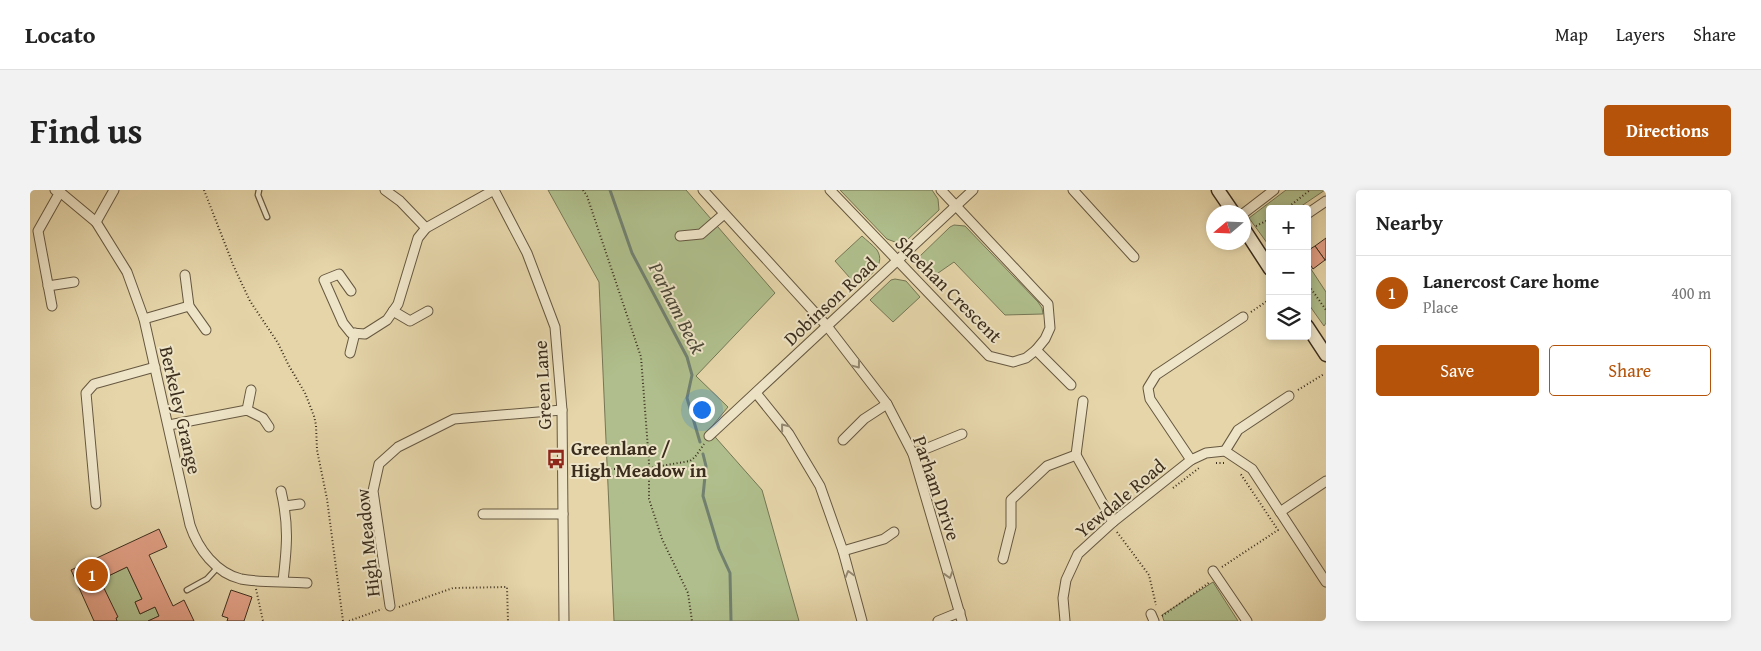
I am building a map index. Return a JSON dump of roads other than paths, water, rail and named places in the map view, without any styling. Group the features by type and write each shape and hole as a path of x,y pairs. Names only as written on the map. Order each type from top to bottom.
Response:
{"street":[{"path":"96,222 114,190"},
{"path":"385,190 400,201 426,228"},
{"path":"352,291 339,274 324,280 343,323 351,333 365,334 387,320 398,304 418,238 426,228 494,190"},
{"name":"Green Lane","path":"494,190 527,253 555,327 562,410 564,621"},
{"name":"Parham Drive","path":"703,190 827,326 887,404 913,454 961,616"},
{"name":"Sheehan Crescent","path":"830,190 989,356 1013,362 1026,358 1045,339 1050,328 1048,304 941,190"},
{"name":"Dobinson Road","path":"709,436 974,190"},
{"path":"1073,190 1134,257"},
{"path":"1218,190 1228,205"},
{"path":"1251,208 1274,190"},
{"path":"52,306 38,232 57,191"},
{"name":"Berkeley Grange","path":"57,191 96,222 127,272 144,319 194,536 204,554 239,578 307,583"},
{"path":"1311,212 1324,206"},
{"path":"680,236 701,234 724,214"},
{"path":"1251,234 1266,262"},
{"path":"185,275 189,306 206,330"},
{"path":"48,286 74,282"},
{"path":"144,319 189,306"},
{"path":"393,311 410,321 428,311"},
{"path":"1191,460 1150,399 1148,388 1156,375 1247,315"},
{"path":"1311,332 1326,355"},
{"path":"350,353 355,333"},
{"path":"1036,350 1071,385"},
{"path":"96,504 86,393 94,384 155,367"},
{"path":"247,410 251,390"},
{"path":"756,393 790,434 820,486 843,551 862,621"},
{"path":"1289,396 1238,430 1225,451 1252,469 1326,582"},
{"path":"1083,401 1076,455 1113,522"},
{"path":"843,440 864,419 887,404"},
{"path":"169,425 247,410 262,418 269,427"},
{"name":"High Meadow","path":"390,606 374,491 379,464 398,447 454,419 562,410"},
{"path":"913,454 962,434"},
{"name":"Yewdale Road","path":"1065,621 1063,598 1066,580 1078,554 1113,522 1191,460 1206,453 1225,451"},
{"path":"1003,559 1011,527 1011,500 1046,466 1076,455"},
{"path":"1280,512 1326,481"},
{"path":"281,491 288,540 283,581"},
{"path":"284,506 300,504"},
{"path":"483,514 563,514"},
{"path":"843,551 884,539 894,532"},
{"path":"1217,569 1247,621"},
{"path":"938,621 961,616"}],"lane":[{"path":"259,190 258,196 267,217"},
{"path":"188,590 207,579 219,566"}],"waterway":[{"name":"Parham Beck","path":"610,190 632,253 687,357 692,375 687,398 700,442"},
{"name":"Parham Beck","path":"703,454 706,466 703,496 719,549 730,573 731,621"}],"place":[{"name":"Greenlane / High Meadow in","path":"556,459"},
{"name":"Lanercost Care home","path":"92,575"}]}
